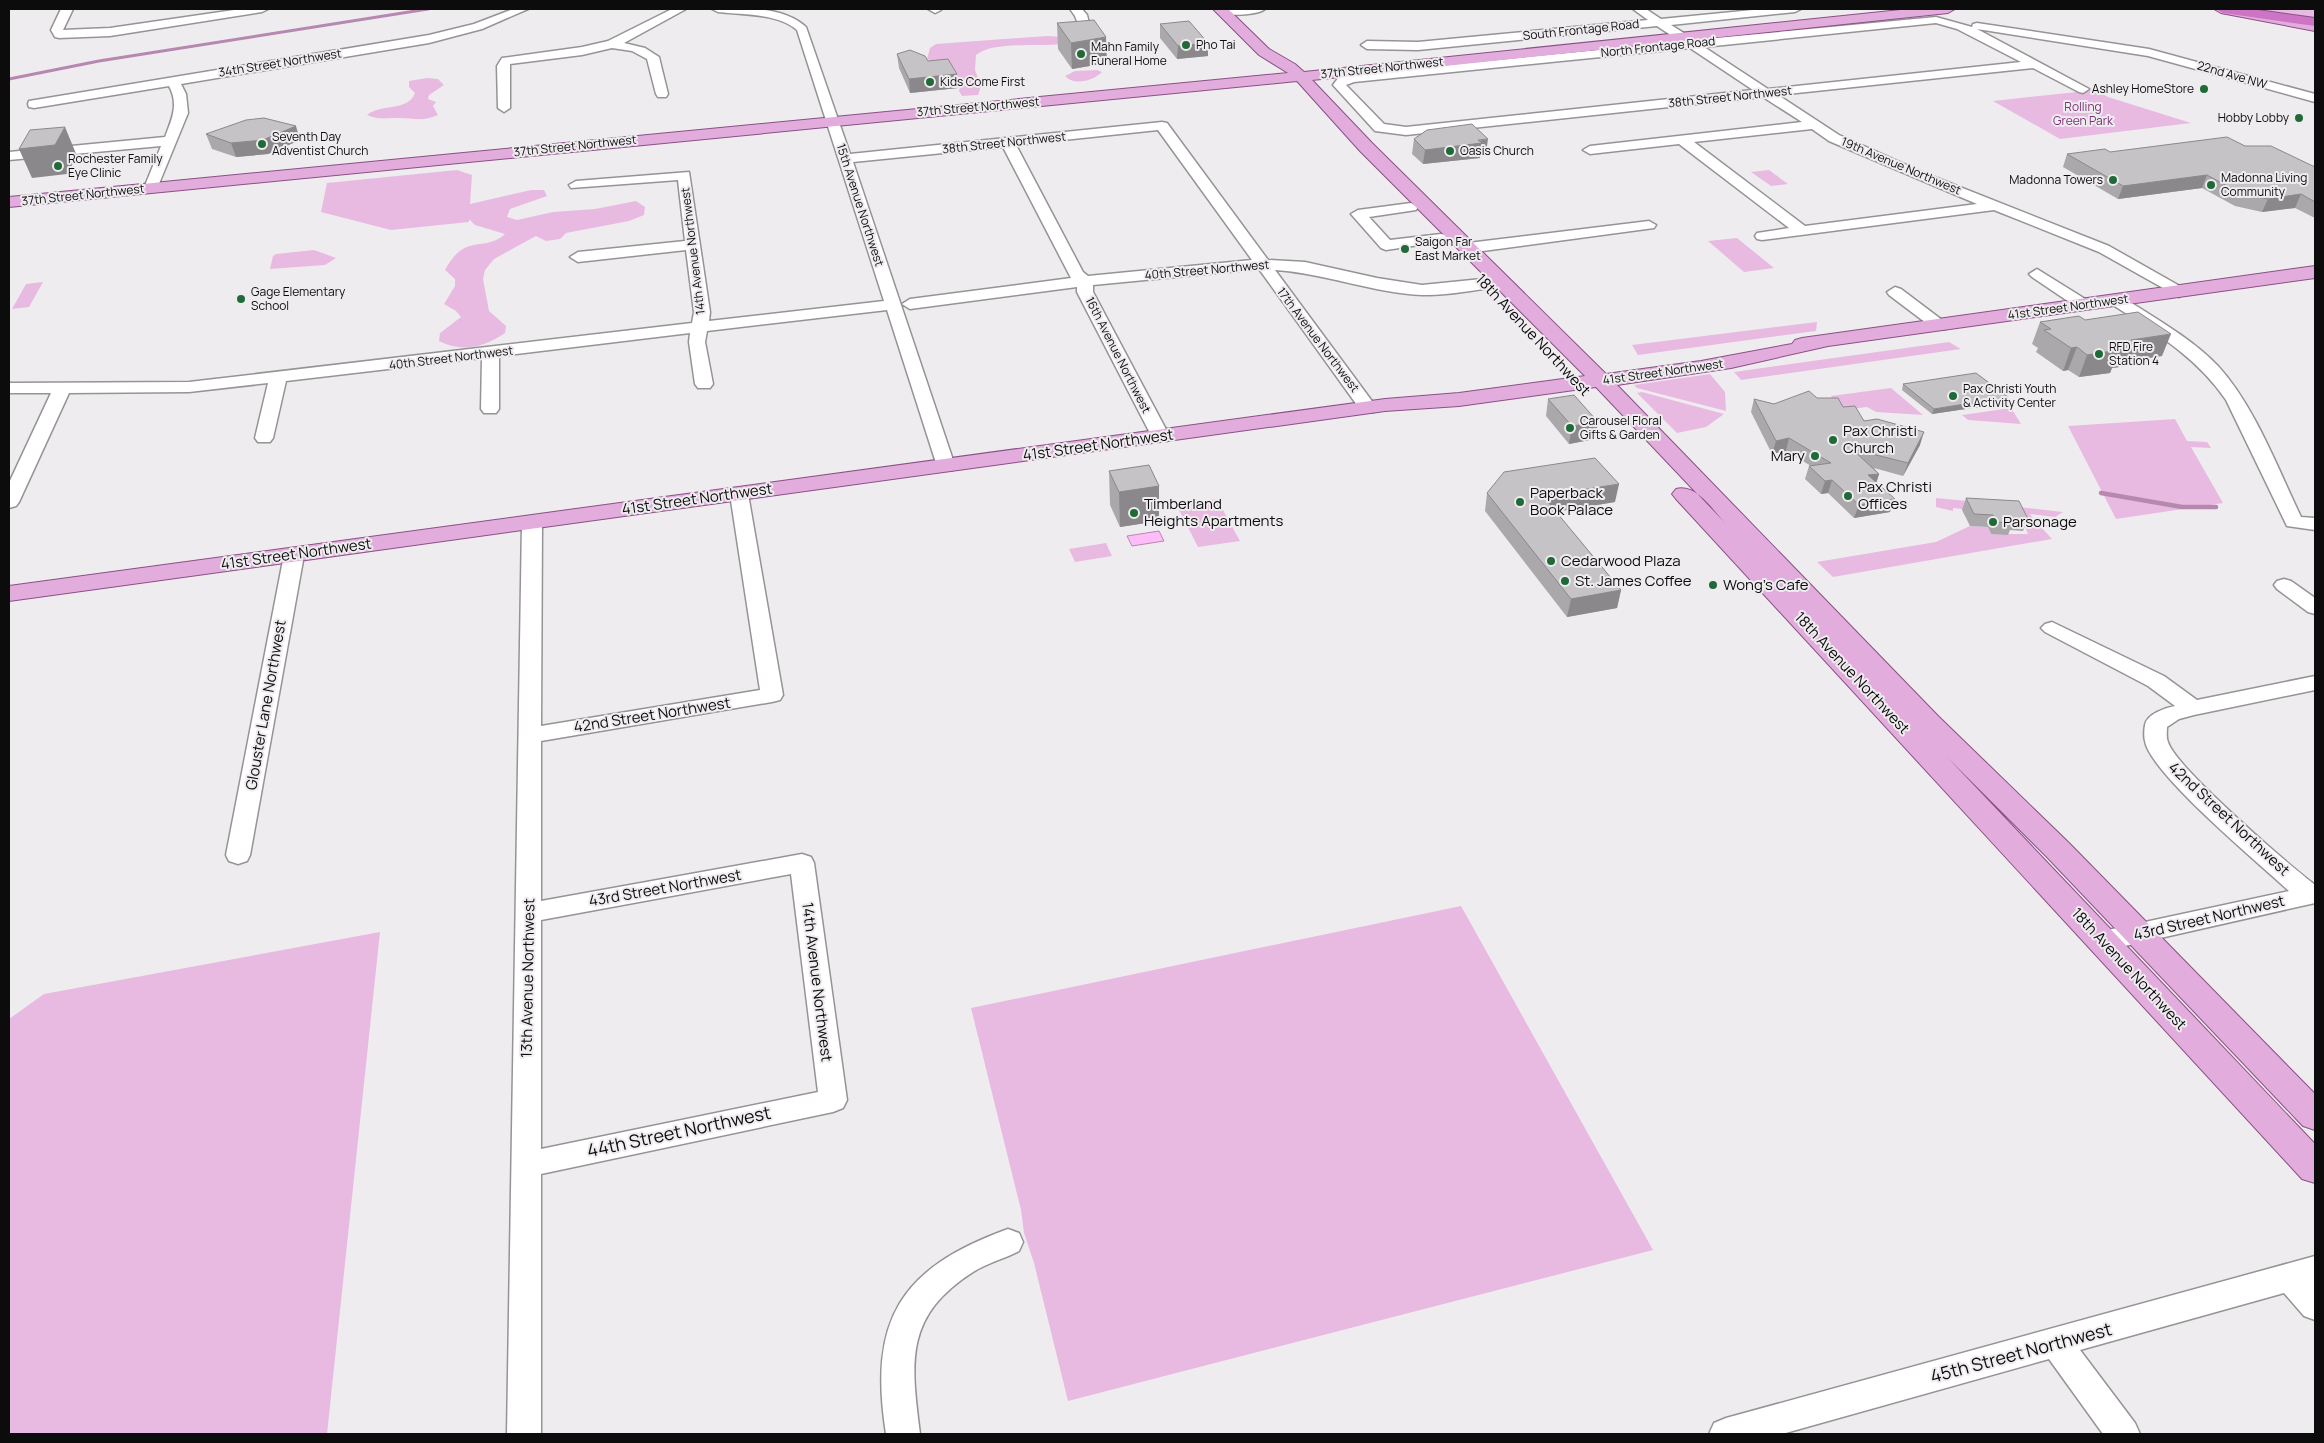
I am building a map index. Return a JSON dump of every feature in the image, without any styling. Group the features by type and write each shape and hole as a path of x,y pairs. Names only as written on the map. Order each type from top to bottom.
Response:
{"highway":[{"path":"2222,9 2315,22"}],"main road":[{"name":"37th Street Northwest","path":"1676,33 1874,9"},
{"name":"37th Street Northwest","path":"9,202 153,183 1286,73 1676,33 1946,9"},
{"path":"2222,9 2315,27"},
{"name":"18th Avenue Northwest","path":"1222,10 1286,73 1366,147 1468,248 1494,283"},
{"name":"18th Avenue Northwest","path":"1286,73 1441,238 1494,283 2139,934 2315,1116"},
{"name":"37th Street Northwest","path":"9,192 153,183"},
{"name":"41st Street Northwest","path":"9,594 1377,406 1452,400 1586,377 1731,362 1820,343 2315,272"},
{"name":"18th Avenue Northwest","path":"1586,377 2104,942 2315,1168"}],"street":[{"path":"68,9 58,24 57,30 59,34 110,32 262,9"},
{"name":"34th Street Northwest","path":"34,104 429,39 478,27 522,9"},
{"path":"504,108 503,66 506,61 582,51 612,44 680,9"},
{"name":"15th Avenue Northwest","path":"718,9 774,16 800,26 832,116 891,305 946,466"},
{"path":"1076,9 1081,15 1084,27"},
{"path":"1222,10 1260,9"},
{"name":"19th Avenue Northwest","path":"1639,9 1814,125 1853,146 2104,249 2179,292"},
{"name":"South Frontage Road","path":"1367,45 1418,46 1676,33 1789,9"},
{"path":"1946,9 2037,36"},
{"path":"1925,10 1979,27 2037,36"},
{"name":"North Frontage Road","path":"1426,130 1391,131 1380,128 1339,87 1343,80 1354,78 1676,33 1927,20 1945,21 1961,26 2083,89"},
{"name":"22nd Ave NW","path":"2037,36 2149,53 2315,98"},
{"path":"612,44 652,55 655,60 662,94"},
{"name":"38th Street Northwest","path":"1426,130 2034,64"},
{"path":"153,183 182,107 180,94 173,81"},
{"path":"1590,150 1814,125"},
{"name":"38th Street Northwest","path":"846,159 1162,126"},
{"name":"17th Avenue Northwest","path":"1162,126 1261,264 1377,406"},
{"path":"1682,140 1802,231"},
{"path":"9,156 170,141"},
{"name":"16th Avenue Northwest","path":"1008,142 1076,275 1085,281 1085,292 1160,437"},
{"name":"14th Avenue Northwest","path":"576,186 684,175 702,312 698,342 704,384"},
{"path":"1762,236 1996,206"},
{"path":"1411,207 1358,214 1386,245 1441,238"},
{"path":"1468,248 1650,225"},
{"path":"578,257 692,245"},
{"name":"40th Street Northwest","path":"910,304 1085,281 1261,264 1305,267 1409,289 1438,290 1494,283"},
{"path":"2037,274 2084,305"},
{"path":"1895,292 1940,326"},
{"path":"2116,300 2187,346 2211,367 2225,383 2235,400 2294,522 2315,524"},
{"name":"40th Street Northwest","path":"9,388 167,388 491,353 891,305"},
{"path":"490,409 491,353"},
{"path":"264,438 278,377"},
{"path":"9,502 62,389"},
{"name":"42nd Street Northwest","path":"532,735 772,695 739,494"},
{"name":"13th Avenue Northwest","path":"524,1434 532,735 532,522"},
{"name":"Glouster Lane Northwest","path":"238,855 294,555"},
{"path":"2284,585 2315,608"},
{"path":"2052,628 2156,681 2193,708"},
{"name":"42nd Street Northwest","path":"2313,894 2186,782 2168,762 2156,742 2156,724 2171,714 2193,708 2315,683"},
{"name":"14th Avenue Northwest","path":"802,863 833,1100"},
{"name":"43rd Street Northwest","path":"529,913 802,863"},
{"name":"43rd Street Northwest","path":"2104,942 2313,894"},
{"name":"44th Street Northwest","path":"526,1165 833,1100"},
{"path":"903,1434 897,1401 897,1363 903,1327 917,1302 942,1276 964,1261 1008,1242"},
{"path":"2302,1274 2315,1306"},
{"name":"45th Street Northwest","path":"1726,1434 2302,1274"},
{"path":"2056,1343 2123,1434"}],"green space":[{"path":"2258,9 2315,9 2315,18"},
{"path":"1047,36 1063,37 1061,44 1005,46 993,48 976,55 975,70 981,86 978,95 962,96 959,91 961,83 954,75 946,68 927,59 930,48 936,44"},
{"path":"1097,70 1102,72 1094,78 1084,81 1073,81 1065,76 1075,71"},
{"path":"427,78 438,79 444,85 429,95 428,99 436,102 433,106 438,115 418,119 379,118 367,115 379,109 407,103 415,93 409,87 409,81"},
{"name":"Rolling Green Park","path":"2095,90 2108,97 2191,123 2060,139 1993,101"},
{"path":"457,170 472,175 470,204 531,190 544,190 547,196 510,209 507,217 517,220 553,212 595,209 636,201 645,207 644,215 629,221 566,233 560,239 546,241 536,236 494,259 485,270 483,279 489,311 506,326 505,333 481,345 456,347 439,341 440,333 461,317 456,311 444,304 455,286 455,279 445,270 452,258 460,251 467,247 490,242 505,234 475,225 469,219 469,222 391,230 321,212 327,183"},
{"path":"1769,170 1788,184 1771,186 1751,172"},
{"path":"1737,238 1774,268 1744,272 1708,241"},
{"path":"314,250 336,258 325,265 270,269 273,256 276,254"},
{"path":"43,282 29,307 12,309 26,284"},
{"path":"1817,322 1816,331 1638,355 1632,345"},
{"path":"1949,342 1961,349 1741,380 1734,372"},
{"path":"1710,374 1725,392 1726,411 1637,388 1634,385"},
{"path":"1891,388 1923,415 1876,412 1867,407 1851,409 1843,417 1831,396"},
{"path":"1642,392 1724,414 1706,427 1677,433 1637,393"},
{"path":"2011,408 2021,424 1968,420 1962,415"},
{"path":"2175,419 2187,441 2207,442 2211,448 2191,447 2223,503 2116,519 2068,426"},
{"path":"1936,498 1988,503 1990,512 1953,508 1953,511 1936,507"},
{"path":"1217,499 1240,541 1198,547 1177,506"},
{"path":"2000,505 2063,512 2055,517 2030,514 2036,523 2052,526 2042,528 2052,539 1833,577 1817,562 1936,542 1970,526 1988,527 1991,534 2028,534 2019,512"},
{"path":"1106,543 1112,556 1075,562 1069,549"},
{"path":"1461,906 1653,1250 1068,1401 1034,1263 1024,1233 1021,1210 971,1008"},
{"path":"380,932 327,1434 9,1434 9,1019 44,994"}],"shaded area":[{"path":"1159,531 1164,541 1132,546 1127,536"}],"building":[{"path":"1094,20 1106,37 1071,43 1057,23"},
{"path":"1189,21 1208,43 1178,46 1160,24"},
{"path":"910,50 925,56 928,61 948,59 957,74 909,79 897,54"},
{"path":"264,118 296,126 263,140 231,143 206,134 246,120"},
{"path":"1472,124 1488,139 1478,140 1482,143 1425,150 1414,139 1427,130"},
{"path":"65,127 55,145 19,149 30,130"},
{"path":"2227,137 2245,146 2271,146 2315,167 2315,202 2301,194 2268,199 2240,193 2207,175 2123,186 2067,154 2105,149 2110,152"},
{"path":"2138,312 2171,334 2131,340 2136,343 2113,347 2119,350 2087,355 2077,347 2071,348 2044,330 2051,329 2040,322 2079,316 2085,320"},
{"name":"Pax Christi Youth & Activity Center","path":"1976,373 2008,397 1934,409 1903,384"},
{"path":"1809,391 1817,398 1838,398 1843,407 1855,406 1864,421 1877,419 1924,432 1908,463 1852,449 1879,474 1868,475 1895,499 1859,505 1832,480 1825,481 1809,466 1831,463 1789,438 1776,441 1754,399 1774,404"},
{"path":"1574,395 1598,422 1572,426 1548,399"},
{"path":"1595,458 1619,484 1543,496 1621,590 1571,599 1487,493 1504,472"},
{"path":"1149,465 1159,486 1119,492 1109,471"},
{"path":"1966,498 2019,501 2028,519 2010,518 2012,523 1996,522 1993,515 1974,514"}],"waterway":[{"path":"9,79 99,61 428,9"},
{"path":"2101,493 2182,507 2216,507"}],"place":[{"name":"Pho Tai","path":"1186,45"},
{"name":"Mahn Family Funeral Home","path":"1081,54"},
{"name":"Kids Come First","path":"930,82"},
{"name":"Ashley HomeStore","path":"2204,89"},
{"name":"Hobby Lobby","path":"2299,118"},
{"name":"Seventh Day Adventist Church","path":"262,144"},
{"name":"Oasis Church","path":"1450,151"},
{"name":"Rochester Family Eye Clinic","path":"58,166"},
{"name":"Madonna Towers","path":"2113,180"},
{"name":"Madonna Living Community","path":"2211,185"},
{"name":"Saigon Far East Market","path":"1405,249"},
{"name":"Gage Elementary School","path":"241,299"},
{"name":"RFD Fire Station 4","path":"2099,354"},
{"name":"Pax Christi Youth & Activity Center","path":"1953,396"},
{"name":"Carousel Floral Gifts & Garden","path":"1570,428"},
{"name":"Pax Christi Church","path":"1833,440"},
{"name":"Mary","path":"1815,456"},
{"name":"Pax Christi Offices","path":"1848,496"},
{"name":"Paperback Book Palace","path":"1520,502"},
{"name":"Timberland Heights Apartments","path":"1134,513"},
{"name":"Parsonage","path":"1993,522"},
{"name":"Cedarwood Plaza","path":"1551,561"},
{"name":"St. James Coffee","path":"1565,581"},
{"name":"Wong's Cafe","path":"1713,585"}]}
